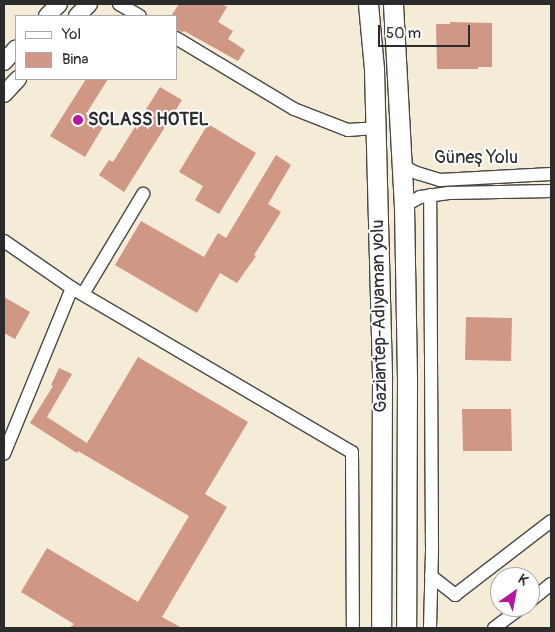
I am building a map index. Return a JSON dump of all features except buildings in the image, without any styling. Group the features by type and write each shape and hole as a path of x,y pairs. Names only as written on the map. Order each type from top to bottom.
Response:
{"highway":[{"name":"Gaziantep-Adıyaman yolu","path":"368,4 374,69 382,379 381,628"},
{"name":"Gaziantep-Adıyaman yolu","path":"393,4 404,206 407,382 406,628"}],"main road":[{"path":"48,15 59,4"},
{"path":"78,15 89,4"},
{"path":"4,62 15,49"},
{"path":"4,94 17,80"}],"street":[{"path":"119,4 138,15"},
{"path":"178,39 294,109 348,130 376,128"},
{"name":"Güneş Yolu","path":"403,166 417,173 440,180 551,174"},
{"name":"Güneş Yolu","path":"404,206 420,197 448,193 551,191"},
{"path":"4,454 77,291 143,194"},
{"path":"430,195 432,549 430,628"},
{"path":"4,241 77,291 352,452 353,628"},
{"path":"431,576 455,594 551,521"},
{"path":"540,592 551,584"},
{"path":"494,628 509,617"}],"place":[{"name":"SCLASS HOTEL","path":"78,120"}]}
